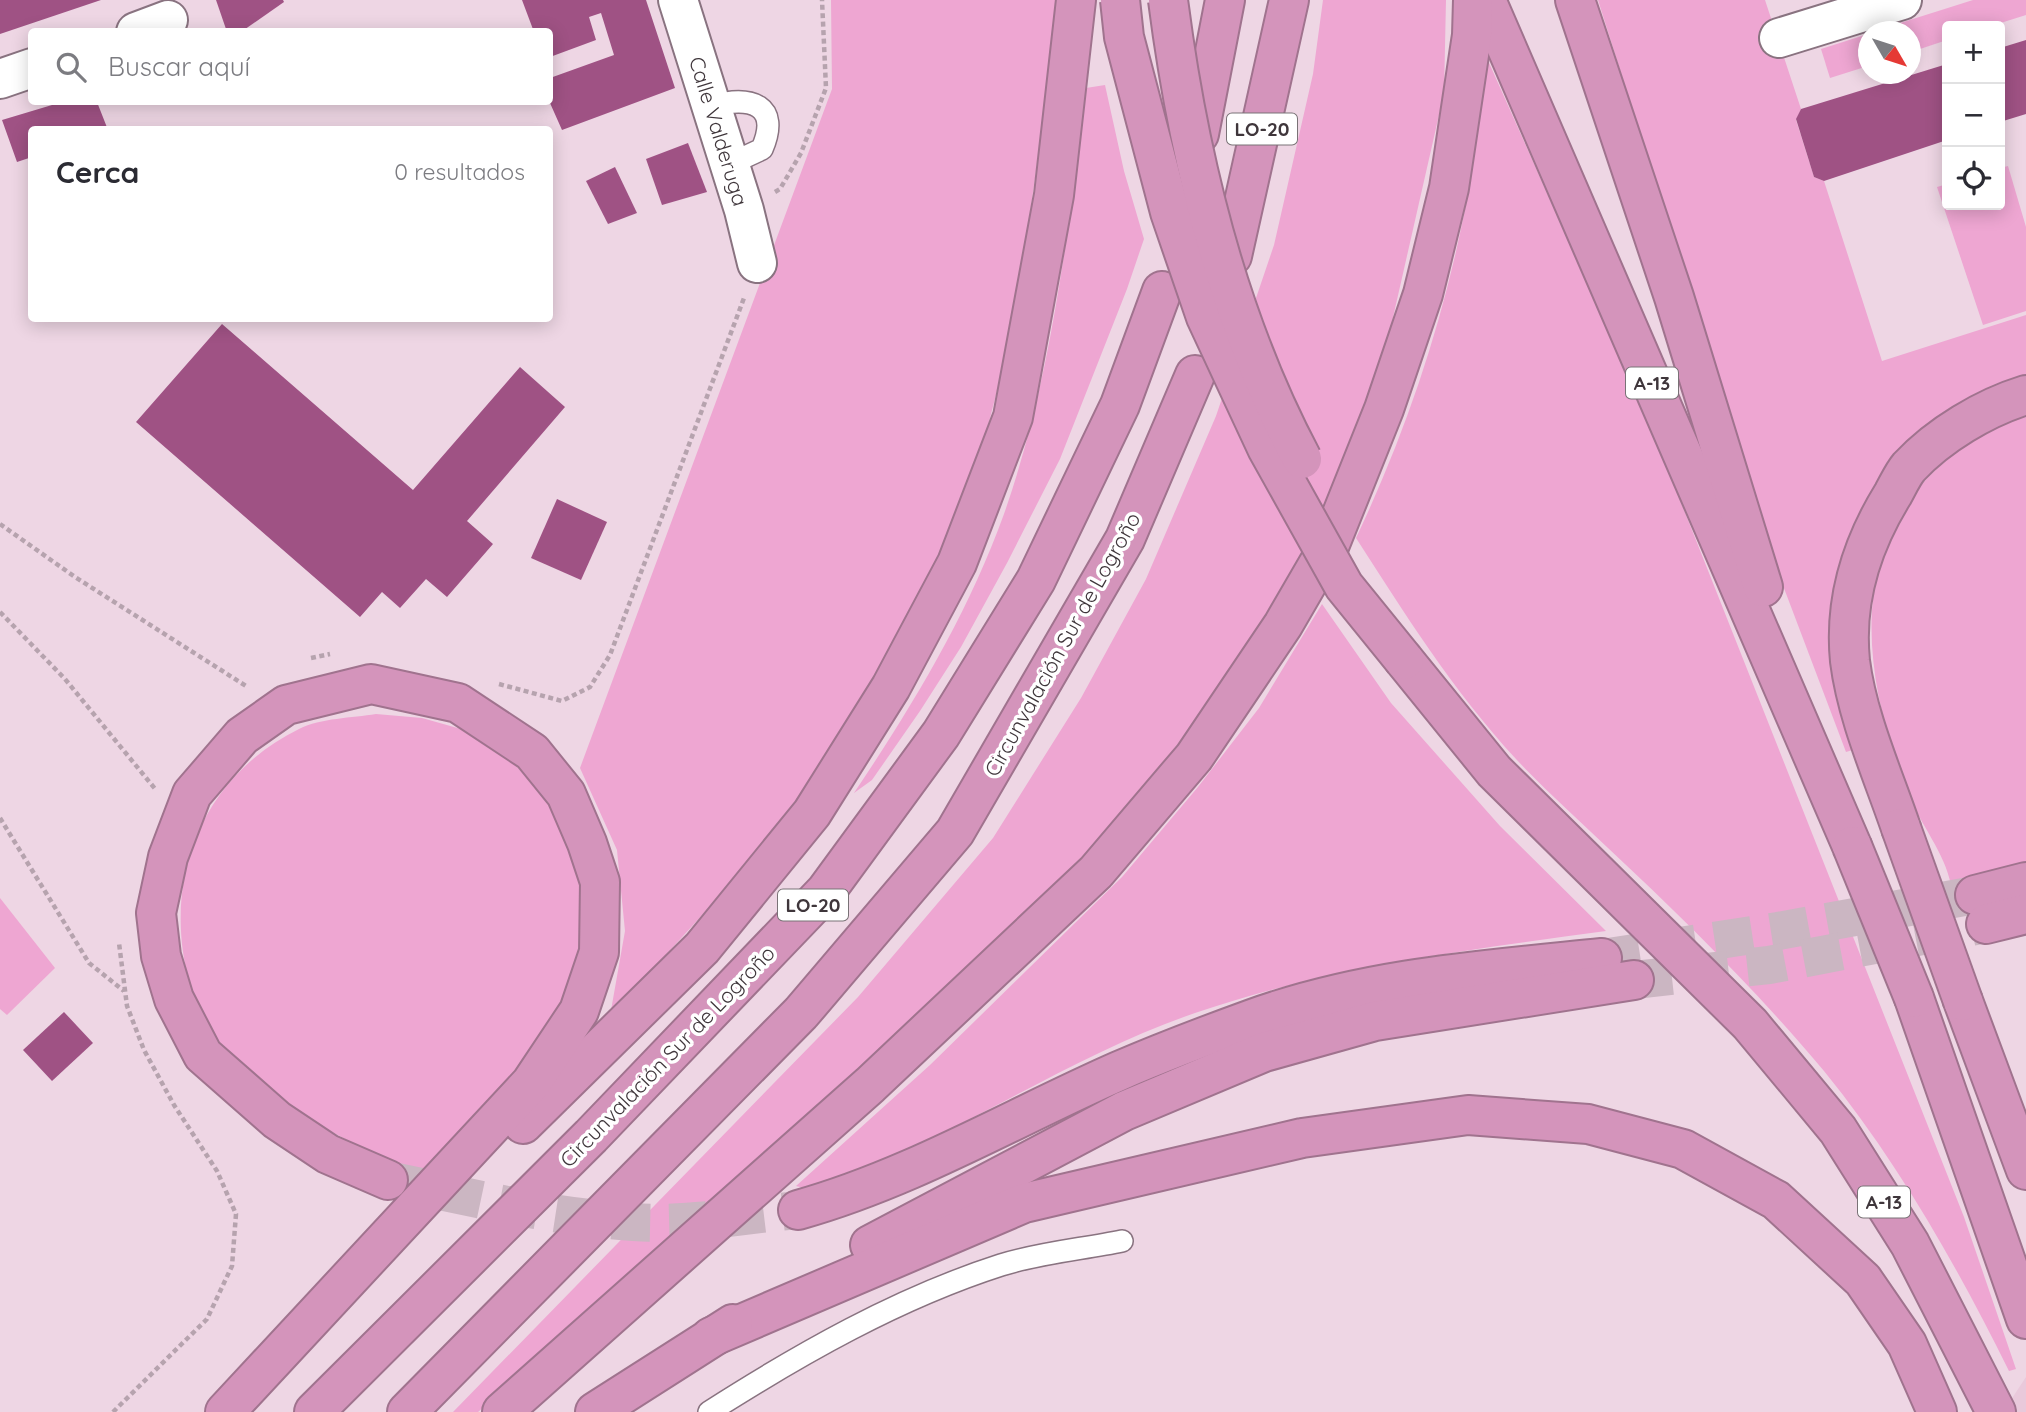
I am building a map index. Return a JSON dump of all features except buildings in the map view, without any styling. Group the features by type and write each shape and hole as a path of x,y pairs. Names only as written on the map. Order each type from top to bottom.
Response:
{"highway":[{"path":"230,1412 702,948 812,813 891,687 957,563 1013,417 1054,195 1076,0"},
{"path":"1121,0 1124,37 1166,198 1206,317 1267,448 1344,586 1404,660"},
{"name":"A-13","path":"1168,0 1179,75 1229,287 1289,434 1361,570 1404,660 1494,771 1750,1024 1838,1130 1910,1244 1993,1405"},
{"name":"LO-20","path":"1199,134 1225,0"},
{"name":"LO-20","path":"1232,256 1289,0"},
{"path":"502,1412 870,1085 1097,872 1194,757 1283,625 1330,544 1384,409 1423,294 1449,188 1472,35 1473,0"},
{"name":"A-13","path":"1486,0 1852,846 1914,999 2026,1319"},
{"path":"1574,0 1674,297 1818,767"},
{"name":"Circunvalación Sur de Logroño","path":"314,1412 591,1136 826,891 941,734 1036,579 1120,404 1162,291"},
{"name":"Circunvalación Sur de Logroño","path":"407,1412 801,1013 955,832 1125,539 1195,375"},
{"path":"2026,395 1955,428 1909,468 1873,526 1849,608 1850,662 1866,725 1963,1001 2026,1170"},
{"path":"225,1412 531,1083 579,1011 599,952 600,881 566,794 531,752 457,703 371,684 286,705 242,736 192,794 168,857 156,913 160,956 174,999 203,1055 276,1121 328,1154 388,1180"},
{"path":"2026,882 1980,910 2026,914"},
{"path":"798,1210 880,1184 1119,1071 1254,1018 1365,986 1430,976 1602,958"},
{"path":"595,1412 711,1337 888,1235 1124,1111 1264,1052 1375,1021 1634,980"},
{"path":"711,1337 1024,1203 1302,1138 1468,1115 1588,1124 1683,1149 1776,1200 1863,1280 1907,1344 1937,1412"}],"street":[{"name":"Calle Valderuga","path":"678,0 744,210 757,263"},
{"path":"1779,38 1902,0"},
{"path":"0,79 28,69"}],"lane":[{"path":"709,1412 815,1348 925,1294 1003,1264 1122,1241"}],"path":[{"path":"744,210 780,189 801,153 826,88 822,0"},
{"path":"497,683 562,701 590,687 610,655 757,263"},
{"path":"0,524 75,577 246,686"},
{"path":"0,612 65,679 156,791"},
{"path":"308,659 333,654"},
{"path":"236,695 254,681"},
{"path":"151,803 162,782"},
{"path":"0,818 89,963 124,991"},
{"path":"113,1412 207,1319 232,1266 236,1214 217,1171 174,1105 144,1050 124,991 120,936"}],"shaded area":[{"path":"831,0 1060,0 1015,320 974,481 921,613 847,738 747,866 610,1016 625,931 617,850 580,768 832,89"},
{"path":"1323,0 1446,0 1444,93 1374,401 1300,566 1204,720 1099,847 667,1250 478,1412 453,1412 858,997 993,838 1081,698 1146,579 1216,416 1274,245 1313,74"},
{"path":"1598,0 1765,0 1801,109 1796,120 1814,177 1824,181 1882,361 2026,315 2026,378 1878,487 1859,748 1846,752 1779,575"},
{"path":"1973,0 2026,0 2026,15 2005,22 1942,21 1942,42 1921,49 1921,21 1907,21"},
{"path":"1858,37 1858,69 1830,78 1821,49"},
{"path":"1486,56 1650,424 1964,1217 2016,1369 2009,1371 1925,1216 1877,1142 1824,1071 1719,956 1538,782 1493,733 1431,652 1356,538 1405,422 1443,303 1470,181"},
{"path":"1105,85 1124,171 1144,239 1127,289 1060,459 1007,563 961,647 920,711 872,780 854,793 938,658 974,587 1004,514 1035,410 1046,357 1065,250 1086,88"},
{"path":"2008,166 2026,227 2026,311 1983,325 1945,210 2005,210 2005,167"},
{"path":"1942,186 1942,202 1937,187"},
{"path":"2026,416 2026,868 1951,885 1938,850 1908,793 1892,749 1880,703 1873,657 1872,611 1879,567 1894,526 1919,487 1973,441 1998,426"},
{"path":"1322,604 1391,703 1500,826 1606,931 1398,962 1296,983 1245,997 1195,1013 1118,1044 893,1157 808,1189 796,1186 930,1065 1122,877 1198,787 1259,708"},
{"path":"376,714 422,718 468,731 506,756 537,787 559,817 584,893 578,973 528,1065 422,1177 307,1117 255,1079 232,1057 205,1022 192,993 183,952 183,884 191,851 204,821 221,794 242,769 269,747 299,729 327,720"},
{"path":"0,898 55,968 7,1015 0,1009"},
{"path":"2026,1377 2026,1412 2003,1412"}],"tunnel":[{"path":"1602,958 1778,931 1975,895"},
{"path":"1634,980 1769,965 1986,924"},
{"path":"388,1180 541,1211 634,1222 695,1221 798,1210"}]}
